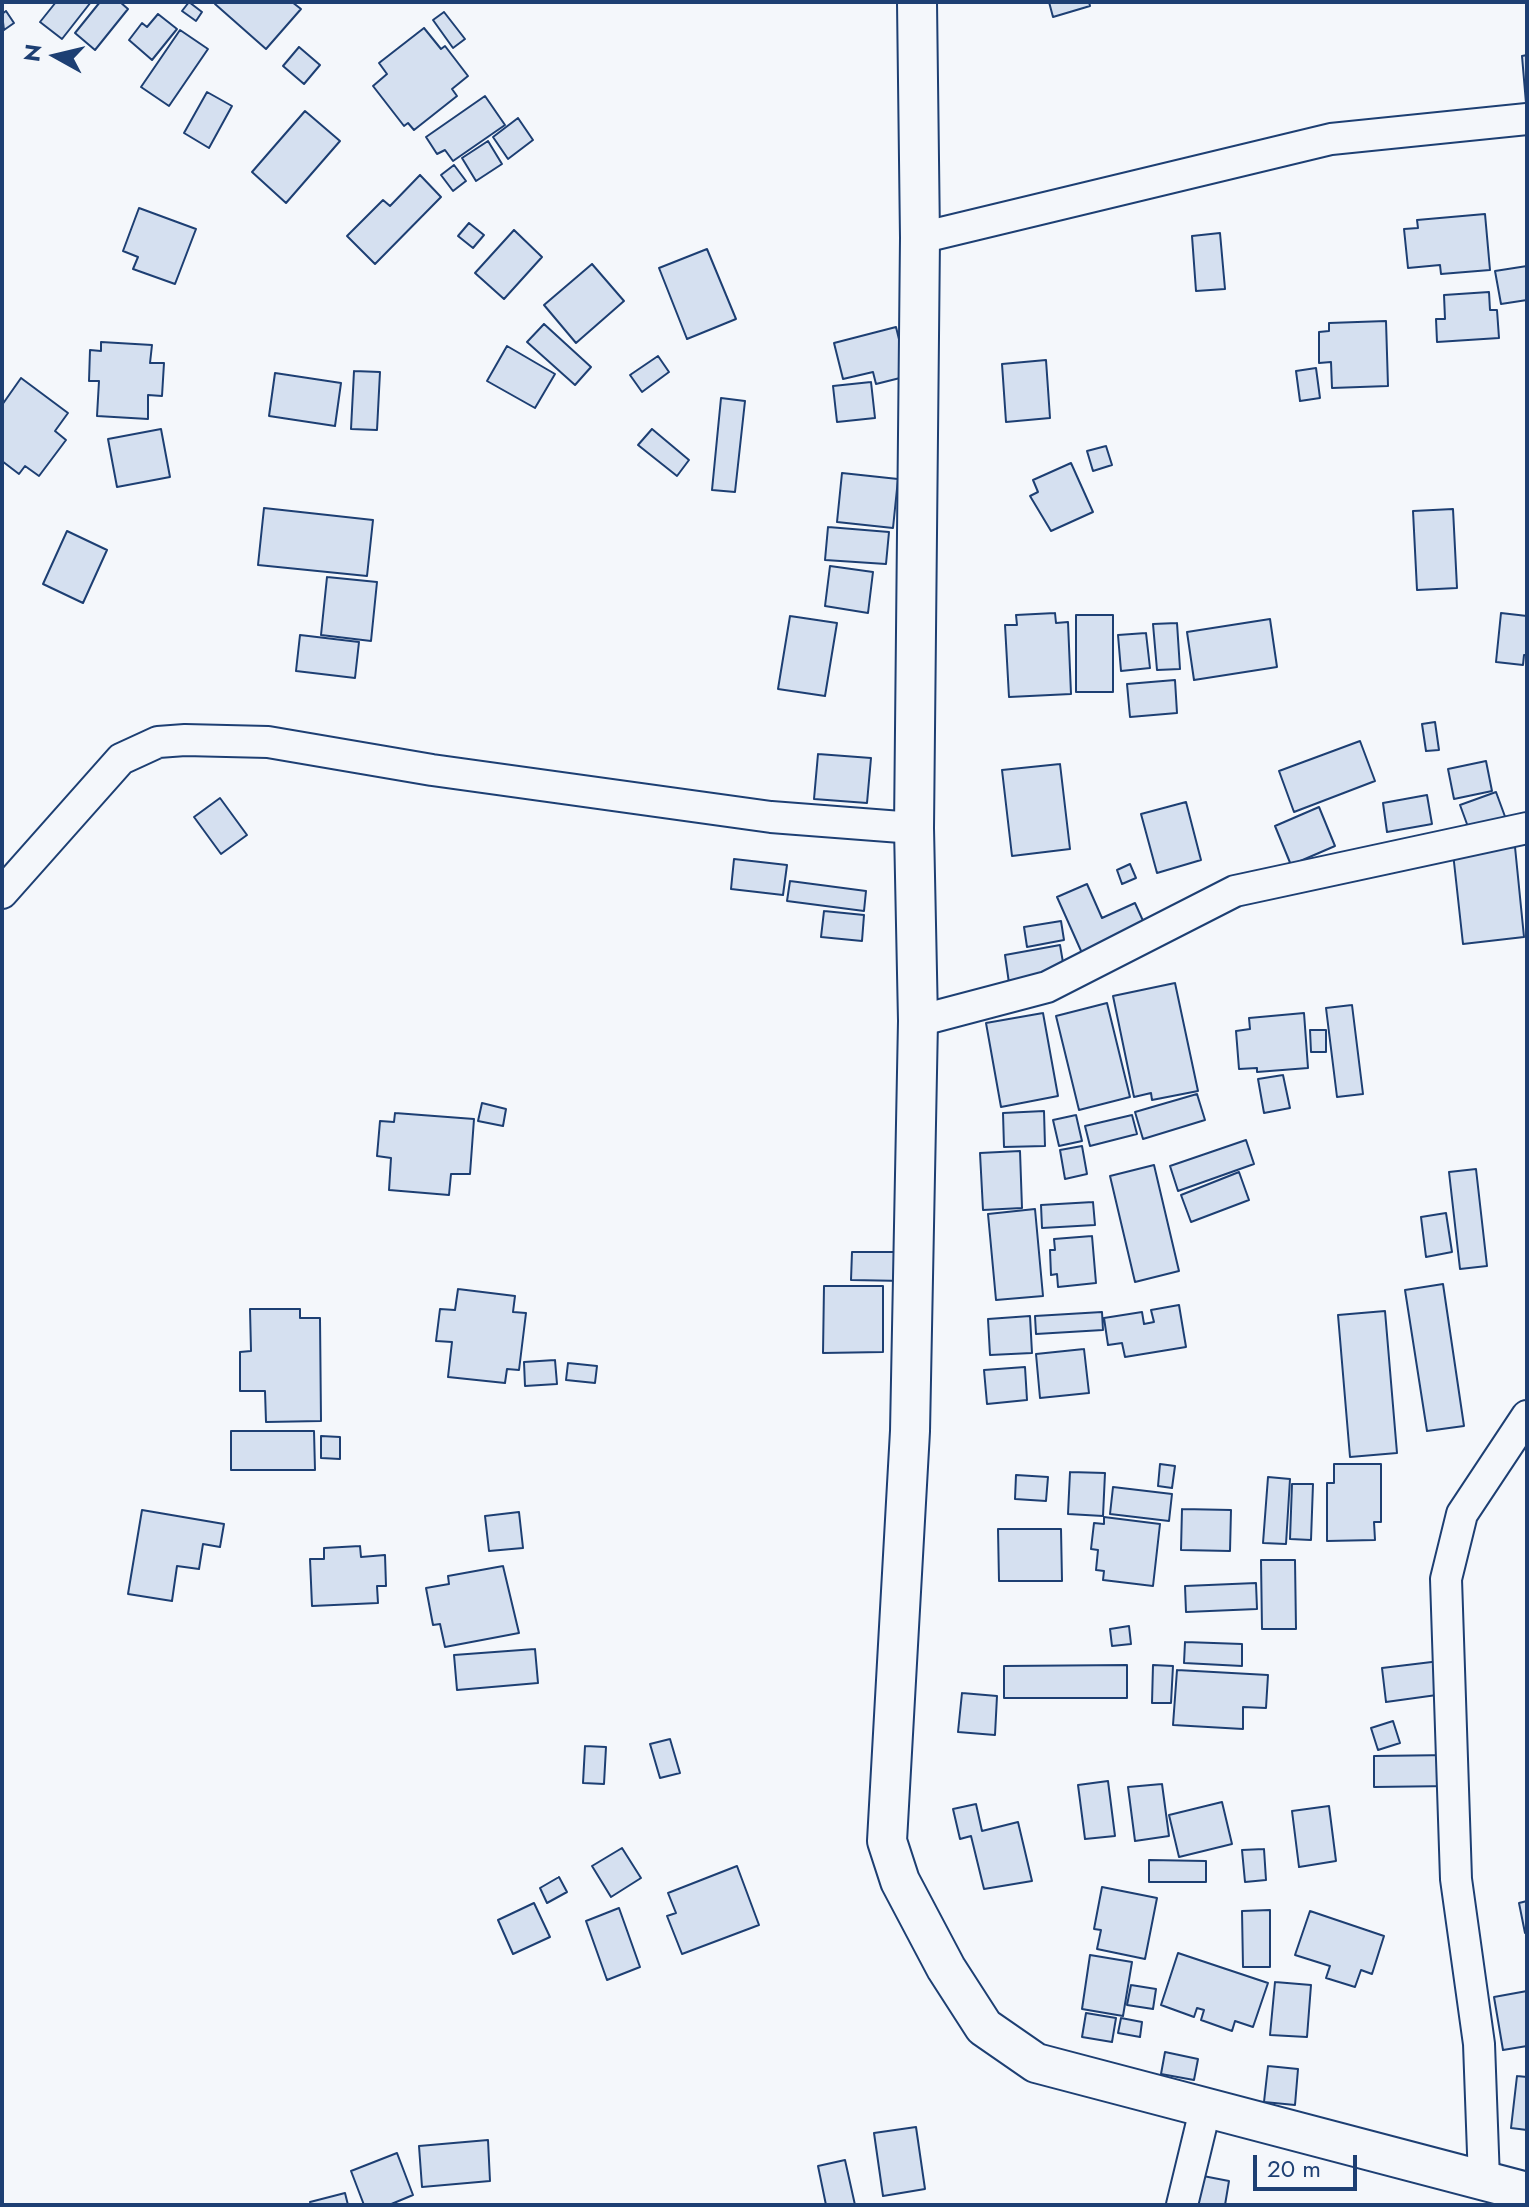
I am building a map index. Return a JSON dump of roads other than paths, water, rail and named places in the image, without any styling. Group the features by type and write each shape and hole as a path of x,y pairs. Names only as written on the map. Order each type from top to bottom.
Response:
{"street":[{"path":"917,2 920,238 914,828 918,1021 910,1431 887,1841 900,1881 946,1968 984,2027 1036,2063 1205,2110 1527,2192"},
{"path":"920,238 1331,139 1527,119"},
{"path":"2,893 121,759 158,742 185,740 268,742 432,770 756,815 914,828"},
{"path":"918,1021 1047,987 1235,891 1527,828"},
{"path":"1484,2180 1479,2044 1456,1879 1446,1579 1462,1514 1527,1416"},
{"path":"1182,2205 1205,2110"}]}
